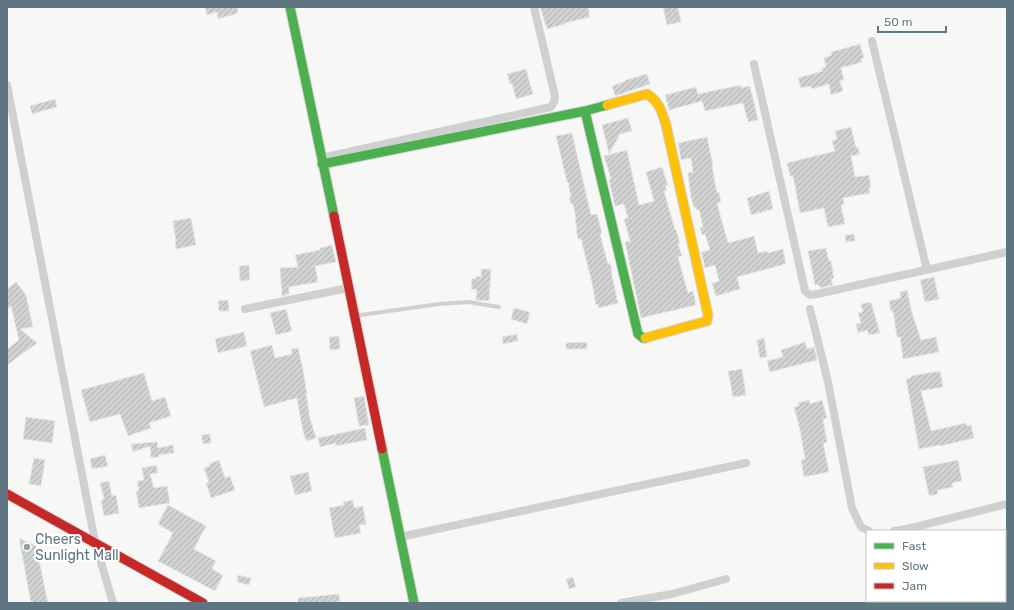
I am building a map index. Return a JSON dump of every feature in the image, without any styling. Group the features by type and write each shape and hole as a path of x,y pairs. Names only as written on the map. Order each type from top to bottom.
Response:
{"street":[{"path":"290,7 414,603"},
{"path":"322,161 550,107 554,102 554,96 534,7"},
{"path":"872,41 927,270"},
{"path":"754,64 805,291 810,295 1007,252"},
{"path":"7,85 94,542 113,603"},
{"path":"322,161 585,110 647,94 656,100 661,107 708,315 706,321 643,338 638,334 585,110"},
{"path":"245,309 348,288"},
{"path":"810,308 828,382 852,508 861,527 868,530"},
{"path":"400,537 746,463"},
{"path":"7,494 203,603"},
{"path":"900,530 1007,504"},
{"path":"621,603 672,594 726,579"}],"lane":[{"path":"354,316 440,304 468,302 499,307"}],"building":[{"path":"205,7 237,7 238,13 218,19 217,12 207,15"},
{"path":"540,7 588,7 590,17 547,29"},
{"path":"663,7 678,7 681,22 667,25"},
{"path":"860,44 864,58 861,59 862,62 841,68 844,80 840,81 843,91 831,95 829,84 812,89 811,86 801,88 798,78 823,71 822,68 826,67 824,58 832,55 831,52"},
{"path":"526,69 533,94 516,99 512,83 510,84 507,74"},
{"path":"647,74 650,84 615,96 612,86"},
{"path":"741,85 741,88 750,86 758,120 748,122 743,103 705,111 702,101 669,110 665,95 696,87 698,94"},
{"path":"55,99 57,107 32,114 30,106"},
{"path":"628,118 632,131 620,134 609,154 602,125"},
{"path":"851,127 856,148 858,147 860,154 851,156 855,177 869,175 871,187 869,187 870,193 843,198 844,204 841,205 845,224 828,227 824,208 800,213 793,176 790,176 787,163 835,151 832,141 837,139 835,131"},
{"path":"572,133 591,215 597,214 602,233 600,234 608,264 610,263 618,303 599,308 598,304 596,305 581,239 578,239 573,204 571,204 569,198 571,197 568,182 556,136"},
{"path":"707,137 717,193 719,192 721,202 717,203 728,243 754,236 758,253 767,251 768,253 783,249 786,264 737,277 740,289 716,296 712,283 719,281 715,265 705,268 701,252 710,250 705,234 702,235 700,228 703,227 699,210 694,207 691,198 688,173 693,172 691,158 681,160 678,143"},
{"path":"627,150 639,205 654,201 646,172 662,167 668,185 665,186 667,190 664,191 680,244 678,244 682,256 678,257 688,293 693,291 696,305 641,318 625,242 630,241 624,219 628,218 624,204 615,206 609,180 611,179 604,156"},
{"path":"769,191 773,209 751,215 747,198"},
{"path":"191,218 196,245 176,249 173,221"},
{"path":"854,234 855,241 846,242 845,235"},
{"path":"332,245 336,262 315,266 318,282 289,287 289,294 282,296 280,268 298,267 295,255 320,250 320,248"},
{"path":"826,248 829,261 831,261 834,278 831,279 833,285 820,288 819,285 815,285 808,251"},
{"path":"249,265 250,280 240,281 239,266"},
{"path":"481,269 491,269 489,301 476,300 477,290 471,289 472,278 476,279 476,276 481,277"},
{"path":"934,277 939,299 925,302 920,280"},
{"path":"16,282 26,295 33,327 20,329 37,343 7,365 7,349 19,340 11,306 7,309 7,289"},
{"path":"907,290 912,313 921,340 936,337 939,352 903,359 900,337 897,337 893,311 891,311 889,301 901,298 900,292"},
{"path":"228,300 229,311 219,311 218,301"},
{"path":"871,302 880,333 869,335 867,330 858,333 856,324 861,323 858,313 863,312 861,304"},
{"path":"514,308 530,312 527,324 511,319"},
{"path":"286,309 292,331 276,335 270,313"},
{"path":"244,332 247,346 218,353 215,339"},
{"path":"517,334 518,341 503,344 502,337"},
{"path":"339,336 340,349 330,350 329,337"},
{"path":"764,338 767,357 760,358 757,340"},
{"path":"587,342 587,349 566,349 566,343"},
{"path":"805,342 807,349 814,347 817,360 770,372 767,361 783,357 781,350"},
{"path":"272,345 275,358 292,354 291,349 298,348 303,369 310,418 316,438 306,441 297,398 264,407 250,351"},
{"path":"742,369 746,395 733,397 728,371"},
{"path":"940,371 943,387 921,391 931,431 966,423 967,426 971,425 974,438 941,446 919,449 906,379 911,378 911,376"},
{"path":"144,373 152,401 165,397 171,416 149,423 151,428 128,436 120,414 90,422 81,390"},
{"path":"364,396 369,425 359,426 354,398"},
{"path":"809,400 810,404 822,400 827,418 823,419 827,442 823,443 829,472 804,477 801,460 805,459 794,407 799,406 798,403"},
{"path":"26,417 55,421 52,443 23,439"},
{"path":"365,428 367,440 336,446 336,443 320,447 318,438"},
{"path":"210,434 211,443 203,444 201,435"},
{"path":"157,442 158,448 173,445 174,453 158,455 159,457 151,458 150,446 133,452 131,444"},
{"path":"105,455 108,466 92,469 90,459"},
{"path":"34,458 45,460 41,486 29,484"},
{"path":"219,460 225,478 230,476 235,490 211,498 206,483 209,482 204,468"},
{"path":"958,460 962,481 952,483 953,487 937,490 938,494 929,496 923,467"},
{"path":"156,465 158,473 150,474 154,488 167,486 170,503 139,508 136,491 139,491 137,481 144,480 142,468"},
{"path":"308,472 312,491 295,495 290,476"},
{"path":"109,481 112,496 116,495 119,513 104,516 101,500 104,499 100,483"},
{"path":"353,500 354,508 363,506 366,524 359,525 361,533 335,538 329,508 344,505 343,502"},
{"path":"168,505 206,526 194,549 216,561 212,569 223,575 215,591 158,561 173,533 158,524"},
{"path":"19,538 36,546 48,603 31,603"},
{"path":"238,575 251,578 249,585 237,582"},
{"path":"573,577 576,587 569,589 566,579"},
{"path":"339,594 340,602 298,603 298,598"}],"traffic: fast":[{"path":"290,7 334,216"},
{"path":"322,164 585,111 607,105"},
{"path":"585,111 638,334 645,338"},
{"path":"382,449 414,603"}],"traffic: slow":[{"path":"607,105 647,94 660,107 666,125 708,315 707,321 645,338"}],"traffic: jam":[{"path":"334,216 382,449"},
{"path":"7,494 203,603"}],"place":[{"name":"Cheers Sunlight Mall","path":"27,547"}]}
